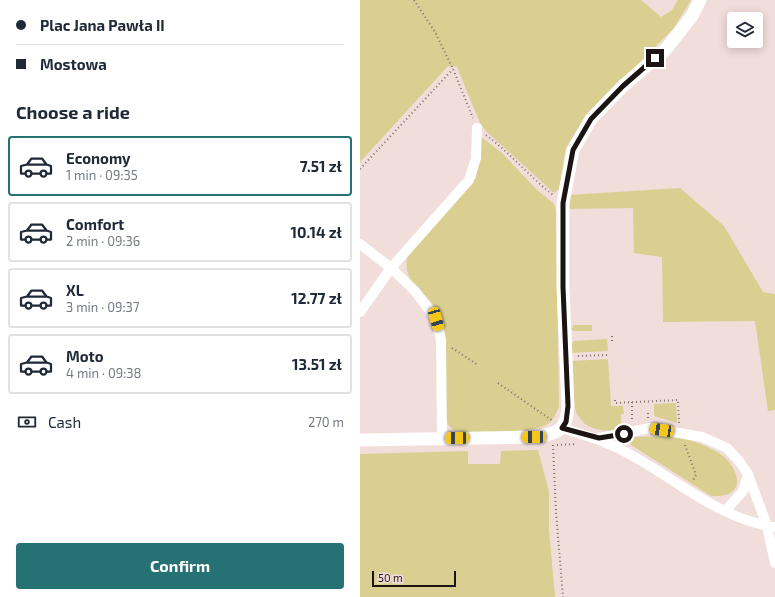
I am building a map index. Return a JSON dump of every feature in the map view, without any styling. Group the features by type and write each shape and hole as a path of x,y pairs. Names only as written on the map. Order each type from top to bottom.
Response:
{"street":[{"path":"360,440 534,437 554,429 566,422 563,203 573,150 591,119 623,86 666,49 692,16 700,0"},
{"path":"360,312 390,268 469,180 476,158 477,128"},
{"path":"360,244 390,268 427,304 436,319 441,340 442,438"},
{"path":"599,438 650,428 702,437 727,448 748,474 771,526 775,563"},
{"path":"554,429 599,438 633,456 725,511 771,526"},
{"path":"725,511 743,491 748,474"}],"path":[{"path":"414,0 435,32 453,69 477,128 504,149 531,178 563,203"},
{"path":"360,169 453,69"},
{"path":"612,336 612,343"},
{"path":"441,340 478,365"},
{"path":"566,357 608,355"},
{"path":"498,382 549,416 554,422 556,512 563,597"},
{"path":"615,400 615,403 678,398 679,426 687,428 684,442 696,475 688,490"},
{"path":"647,401 647,406"},
{"path":"632,402 632,420"},
{"path":"648,413 648,420 653,419"}],"shaded area":[{"path":"360,0 641,0 661,17 672,10 678,0 691,0 674,28 586,116 566,148 559,189 554,193 486,131 480,123 457,67 448,66 360,162"},
{"path":"480,136 502,153 537,190 554,204 556,211 559,407 550,422 544,426 527,430 484,433 461,432 450,427 446,421 444,368 445,333 443,322 436,308 412,281 408,274 406,265 408,254 476,178 479,162"},
{"path":"680,188 724,226 763,292 775,294 775,410 768,411 755,321 663,322 662,257 634,253 633,208 569,209 569,195"},
{"path":"574,325 592,325 592,331 574,331 571,329"},
{"path":"607,339 608,351 570,353 571,344 574,341"},
{"path":"608,359 611,406 623,406 624,414 621,414 621,431 599,430 585,423 579,417 575,409 573,399 571,361"},
{"path":"676,403 677,423 654,416 654,404"},
{"path":"634,437 683,438 718,452 730,463 734,470 737,477 735,489 722,496 711,496 631,445 630,442"},
{"path":"538,450 549,491 549,530 555,597 360,597 360,454 468,451 468,464 500,464 501,451"}],"route":[{"path":"624,434 599,438 562,428 566,422 568,406 563,287 563,203 573,150 591,119 623,86 655,58"}]}
